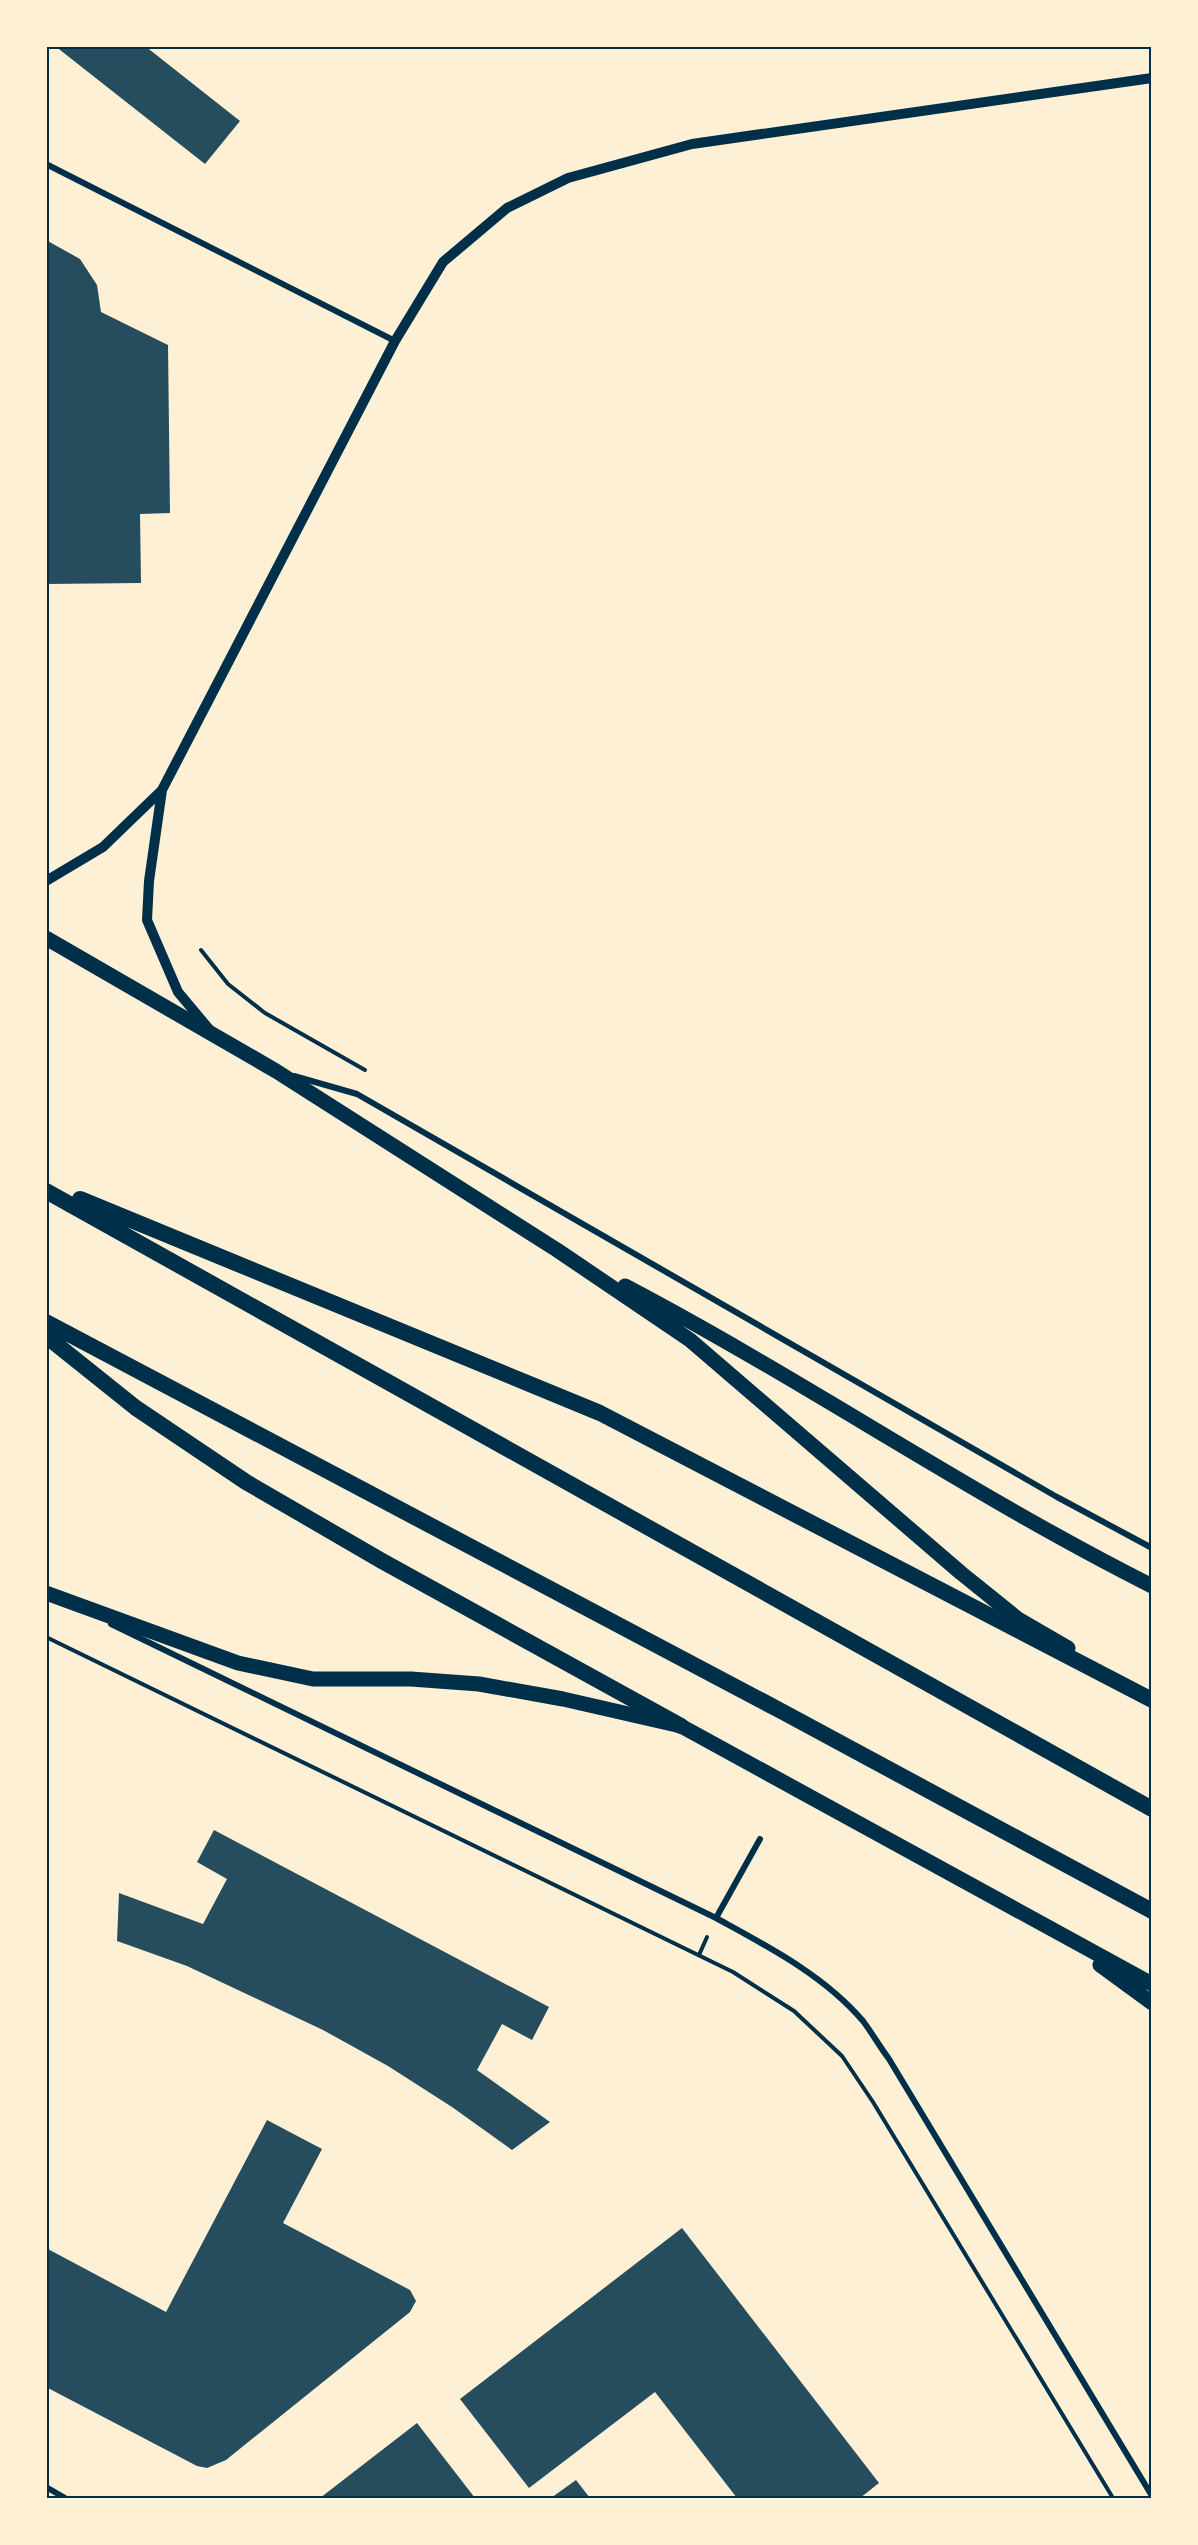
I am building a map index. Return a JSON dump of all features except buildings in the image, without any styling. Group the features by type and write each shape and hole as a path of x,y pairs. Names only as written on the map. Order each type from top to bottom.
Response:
{"highway":[{"path":"46,1186 600,1413 1152,1699"},
{"path":"46,1191 1152,1809"},
{"path":"46,1322 783,1712 1152,1911"},
{"path":"46,1336 136,1408 246,1482 382,1561 681,1726"}],"main road":[{"path":"46,938 276,1071 557,1250 690,1340 961,1573 1018,1618 1152,1699"},
{"path":"557,1250 713,1332 1065,1540 1152,1586"},
{"path":"49,1594 238,1663 314,1679 411,1679 479,1684 563,1699 681,1726 1152,1984"},
{"path":"1056,1933 1152,2002"}],"street":[{"path":"46,880 104,848 162,790 395,340 443,262 507,208 568,178 692,144 1152,78"},
{"path":"46,164 395,340"},
{"path":"162,790 149,881 147,920 178,992 216,1038"},
{"path":"276,1071 357,1094 1057,1497 1152,1548"},
{"path":"49,1594 716,1918 797,1965 831,1990 862,2020 895,2069 1152,2496"},
{"path":"716,1918 760,1839"},
{"path":"46,2487 65,2499"}],"path":[{"path":"46,1637 708,1959 733,1972 794,2011 842,2056 873,2102 1113,2499"}]}
